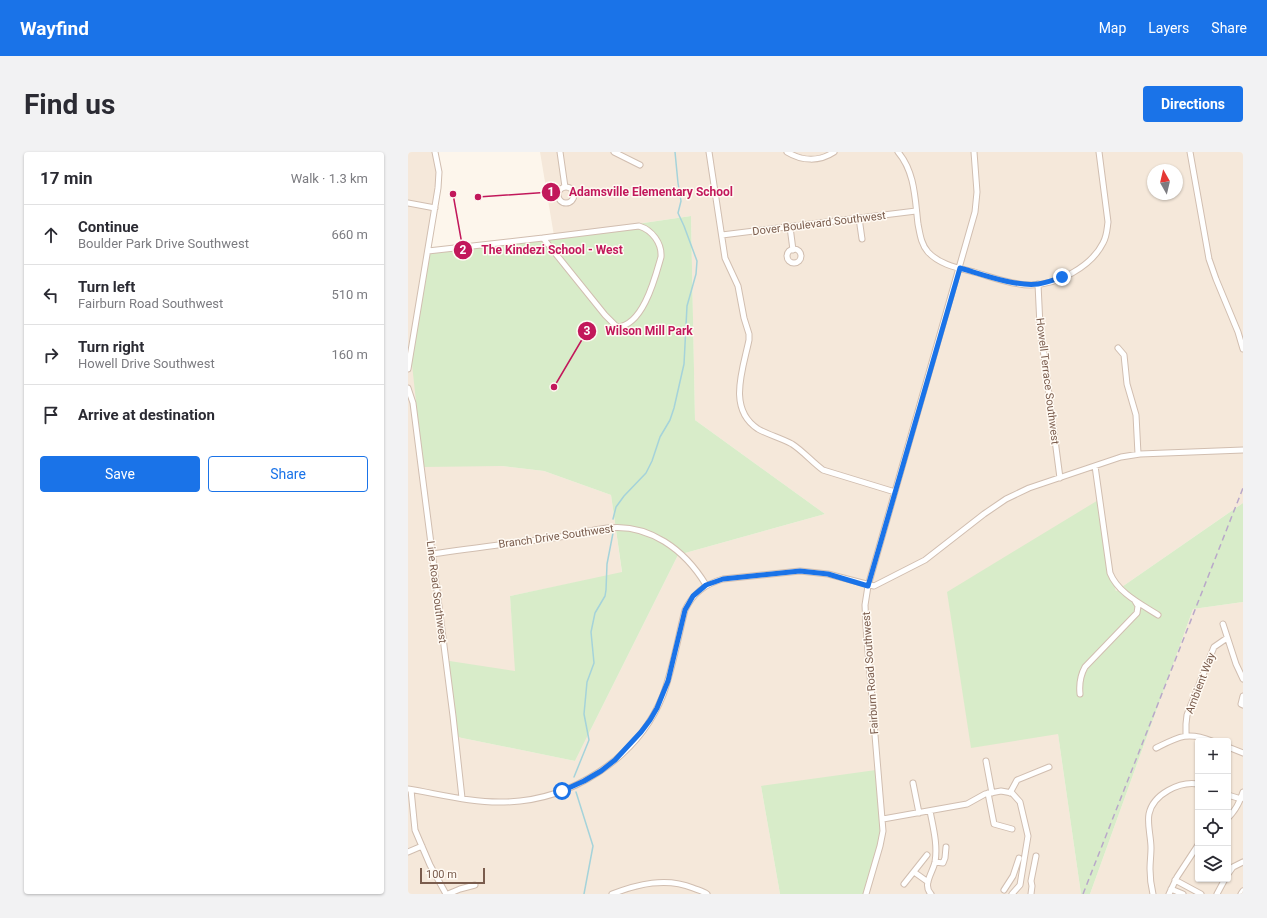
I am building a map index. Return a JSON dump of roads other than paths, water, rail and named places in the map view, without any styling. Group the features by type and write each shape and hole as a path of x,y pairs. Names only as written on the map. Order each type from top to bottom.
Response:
{"street":[{"path":"408,369 438,188 439,172 435,152"},
{"path":"560,152 565,187"},
{"path":"614,152 640,165"},
{"path":"709,152 725,258 738,286 744,318 749,334 739,392 740,405 746,416 752,424 759,429 794,445 814,464 823,470 895,492"},
{"path":"787,152 799,158 808,160 824,157 834,152"},
{"path":"898,152 906,163 911,174 920,236 927,250 940,262 1019,284 1038,284 1062,277 1077,269 1092,257 1104,242 1108,222 1099,152"},
{"name":"Fairburn Road Southwest","path":"866,894 880,846 883,831 883,819 865,604 868,586 960,268 975,210 977,192 974,152"},
{"path":"1190,152 1210,259 1243,349"},
{"path":"408,204 435,208"},
{"name":"Dover Boulevard Southwest","path":"722,235 916,211"},
{"path":"859,218 862,239"},
{"path":"428,251 638,226 644,228 659,244 661,257 646,300 636,317 626,325 617,327 605,315 543,238"},
{"path":"790,227 793,250"},
{"name":"Howell Terrace Southwest","path":"1038,284 1040,326 1060,478"},
{"path":"1118,348 1124,355 1127,384 1136,415 1138,454"},
{"name":"Line Road Southwest","path":"408,388 414,403 462,798"},
{"path":"475,885 447,894 430,865 415,830 409,790 483,801 523,801 562,791 601,771 615,760 641,732 657,708 668,681 685,610 693,596 706,585 723,579 800,571 828,574 868,586 879,585 925,560 984,514 1029,488 1121,457 1138,454 1243,450"},
{"path":"1095,466 1110,573 1116,585 1158,615"},
{"name":"Branch Drive Southwest","path":"432,554 559,537 605,528 627,527 649,533 669,544 691,565 706,585"},
{"path":"1080,694 1079,682 1081,673 1085,667 1137,613 1138,606 1134,599"},
{"name":"Ambient Way","path":"1223,624 1243,679"},
{"name":"Ambient Way","path":"1186,735 1187,715 1214,647 1227,638"},
{"path":"1243,696 1241,704 1243,705"},
{"path":"1156,748 1186,735 1199,738"},
{"path":"1231,748 1243,753"},
{"path":"986,761 994,824 1012,829"},
{"path":"1010,793 1017,780 1049,767"},
{"path":"913,783 919,813"},
{"path":"1153,894 1150,880 1151,847 1149,821 1151,809 1160,797 1170,788 1191,783 1195,784"},
{"path":"883,819 967,804 979,796 1001,791 1016,796 1020,802 1028,836 1020,885 1012,894"},
{"path":"1231,815 1241,799 1243,792"},
{"path":"1231,796 1241,799"},
{"path":"930,811 936,845 935,862 928,882 928,891 931,894"},
{"path":"408,852 422,846"},
{"path":"1183,894 1170,891 1175,880 1197,846"},
{"path":"935,862 943,863 946,847"},
{"path":"904,884 927,854"},
{"path":"1031,894 1031,881 1036,856"},
{"path":"1004,890 1014,874 1019,858"},
{"path":"1231,870 1233,867 1243,862"},
{"path":"914,872 928,882"},
{"path":"1014,874 1031,881"},
{"path":"1175,880 1201,894"},
{"path":"612,894 642,884 662,882 683,884 707,894"},
{"path":"1217,894 1223,882"}],"waterway":[{"path":"613,519 616,507 624,496 646,473 652,461 660,437 670,420 674,408 684,364 687,306 696,274 697,261 678,213 681,201 675,152"},
{"path":"574,777 589,740 584,714 587,682 594,663 591,632 595,613 605,596 607,564 613,533"},
{"path":"576,792 593,846 584,894"}],"railway":[{"path":"1083,894 1243,488"}],"place":[{"name":"The Kindezi School - West","path":"453,194"},
{"name":"Adamsville Elementary School","path":"478,197"},
{"name":"Wilson Mill Park","path":"554,387"}]}
